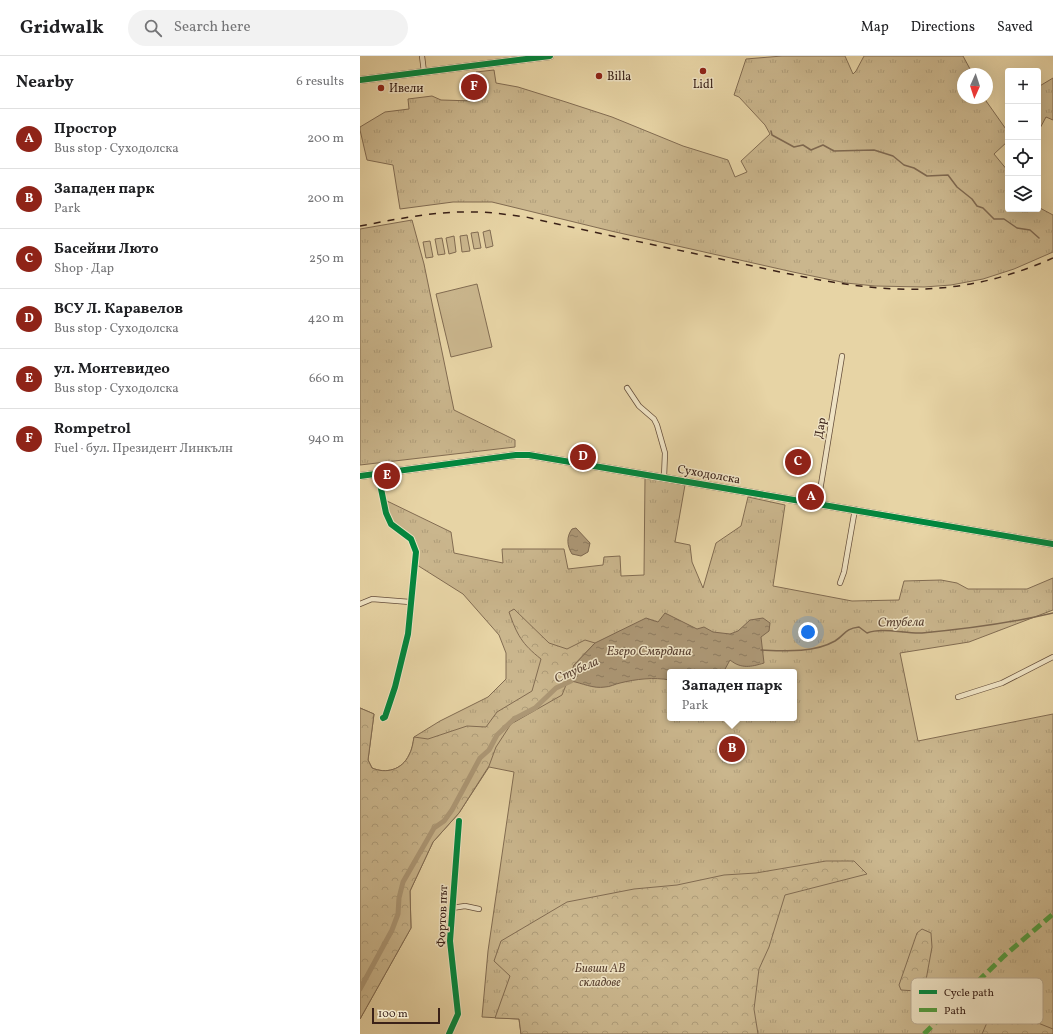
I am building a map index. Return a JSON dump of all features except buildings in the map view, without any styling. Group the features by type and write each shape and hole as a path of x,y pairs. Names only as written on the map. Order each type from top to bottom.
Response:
{"street":[{"path":"422,56 424,72"},
{"path":"360,80 550,56"},
{"name":"Дар","path":"818,503 842,356"},
{"path":"628,388 639,406 654,419 657,425 665,454 664,477"},
{"name":"Суходолска","path":"360,476 516,455 553,458 1053,544"},
{"path":"378,474 386,513 391,524 411,539 415,546 416,561 410,602 408,634 395,687 385,717 383,718"},
{"path":"840,583 855,509"},
{"path":"360,604 372,599 410,602"},
{"path":"958,697 1002,683 1053,657"},
{"name":"Фортов път","path":"449,1034 458,1014 450,941 459,821"},
{"path":"452,908 466,906 479,909"}],"green space":[{"path":"782,56 845,56 853,74 864,56 963,56 969,68 957,68 957,104 988,104 1005,128 1005,144 994,154 1005,167 1005,212 1041,212 1041,209 1053,215 1053,252 1014,269 983,279 951,285 924,287 875,286 846,283 793,272 611,231 492,202 453,202 400,209 393,165 367,160 360,130 360,127 385,112 409,109 408,99 432,96 441,100 474,101 474,91 488,91 488,85 476,72 494,70 496,83 518,87 612,117 683,146 728,160 735,177 747,172 741,161 770,134 765,125 739,97 734,95 746,59"},
{"path":"1053,78 1053,120 1046,117 1041,126 1041,104 1041,85"},
{"path":"412,220 424,264 454,410 515,440 515,447 360,465 360,229"},
{"path":"490,230 493,246 486,248 483,232"},
{"path":"478,232 481,248 474,249 471,233"},
{"path":"467,235 470,251 462,252 460,236"},
{"path":"454,236 456,252 449,254 446,238"},
{"path":"442,238 445,254 438,255 435,239"},
{"path":"430,241 433,257 426,258 423,242"},
{"path":"477,284 492,347 451,357 436,294"},
{"name":"Бивши АВ складове","path":"645,478 685,485 675,542 690,545 692,562 703,588 716,543 741,526 748,497 785,505 773,586 852,601 899,600 904,581 941,580 957,583 968,589 1027,589 1053,578 1053,610 969,642 900,653 918,741 1053,714 1053,1034 521,1034 519,1019 482,1017 488,951 514,772 489,767 459,813 433,842 410,891 411,928 360,1019 360,708 374,714 368,760 372,768 383,771 398,767 406,760 411,751 414,737 440,721 488,697 506,679 506,653 499,635 463,594 417,565 417,549 415,544 390,521 385,500 451,532 454,553 503,563 502,549 564,549 568,569 603,565 604,557 620,556 621,576 644,575"},
{"path":"514,609 549,643 567,649 585,640 595,643 574,665 562,695 511,724 496,747 489,766 459,813 433,842 410,891 411,928 360,1019 360,708 374,714 368,760 372,768 383,771 398,767 406,760 410,753 414,737 428,739 467,726 486,727 497,712 532,691 541,659 529,649 518,633 509,612"},
{"name":"Бивши АВ складове","path":"826,861 854,861 867,874 785,895 769,947 759,969 754,1009 758,1034 521,1034 519,1019 495,1018 510,976 494,961 501,941 567,902 634,889 677,885 724,875 756,873"},
{"path":"922,929 931,933 932,947 926,978 911,978 911,991 901,990 899,985 917,933"},
{"path":"986,1024 1040,1024 1053,1029 1053,1034 982,1034"}],"water":[{"path":"576,528 590,543 588,552 581,556 572,554 568,545 570,532 572,529"},
{"name":"Езеро Смърдана","path":"665,613 697,629 704,627 713,632 730,634 738,631 750,620 763,618 770,623 769,631 761,637 764,663 742,666 730,660 725,669 667,669 667,680 639,680 607,687 592,687 571,681 574,665 595,643 646,618 658,622"}],"waterway":[{"path":"771,131 772,135 794,147 803,145 811,150 823,145 834,151 874,150 893,156 904,165 914,168 927,176 948,175 957,187 972,199 977,206 983,208 994,219 1004,219 1017,228 1030,230 1039,238"},
{"name":"Стубела","path":"761,650 780,651 818,648 835,641 850,629 859,627 867,633 873,631 922,633 955,630 1021,620 1053,613"},
{"name":"Стубела","path":"360,989 392,930 398,914 399,898 403,882 434,828 444,821 452,810 480,758 489,750 497,735 514,719 535,708 556,688 571,681"}],"railway":[{"path":"360,226 417,216 460,212 487,212 526,217 810,278 850,285 889,289 929,289 968,284 1010,274 1053,258"}],"marked path":[{"path":"981,978 1004,956 1053,914"},
{"path":"924,1034 934,1024"}],"cycle path":[{"path":"360,80 550,56"},
{"path":"360,476 516,455 529,455 1053,544"},
{"path":"378,474 386,513 391,524 411,539 416,552 408,634 395,687 385,717 383,718"},
{"path":"449,1034 458,1014 450,941 459,821"}],"place":[{"name":"Lidl","path":"703,71"},
{"name":"Billa","path":"599,76"},
{"name":"Rompetrol","path":"474,87"},
{"name":"Ивели","path":"381,88"},
{"name":"ВСУ Л. Каравелов","path":"583,457"},
{"name":"Басейни Люто","path":"798,462"},
{"name":"ул. Монтевидео","path":"387,476"},
{"name":"Простор","path":"811,497"},
{"name":"Западен парк","path":"732,749"}]}
